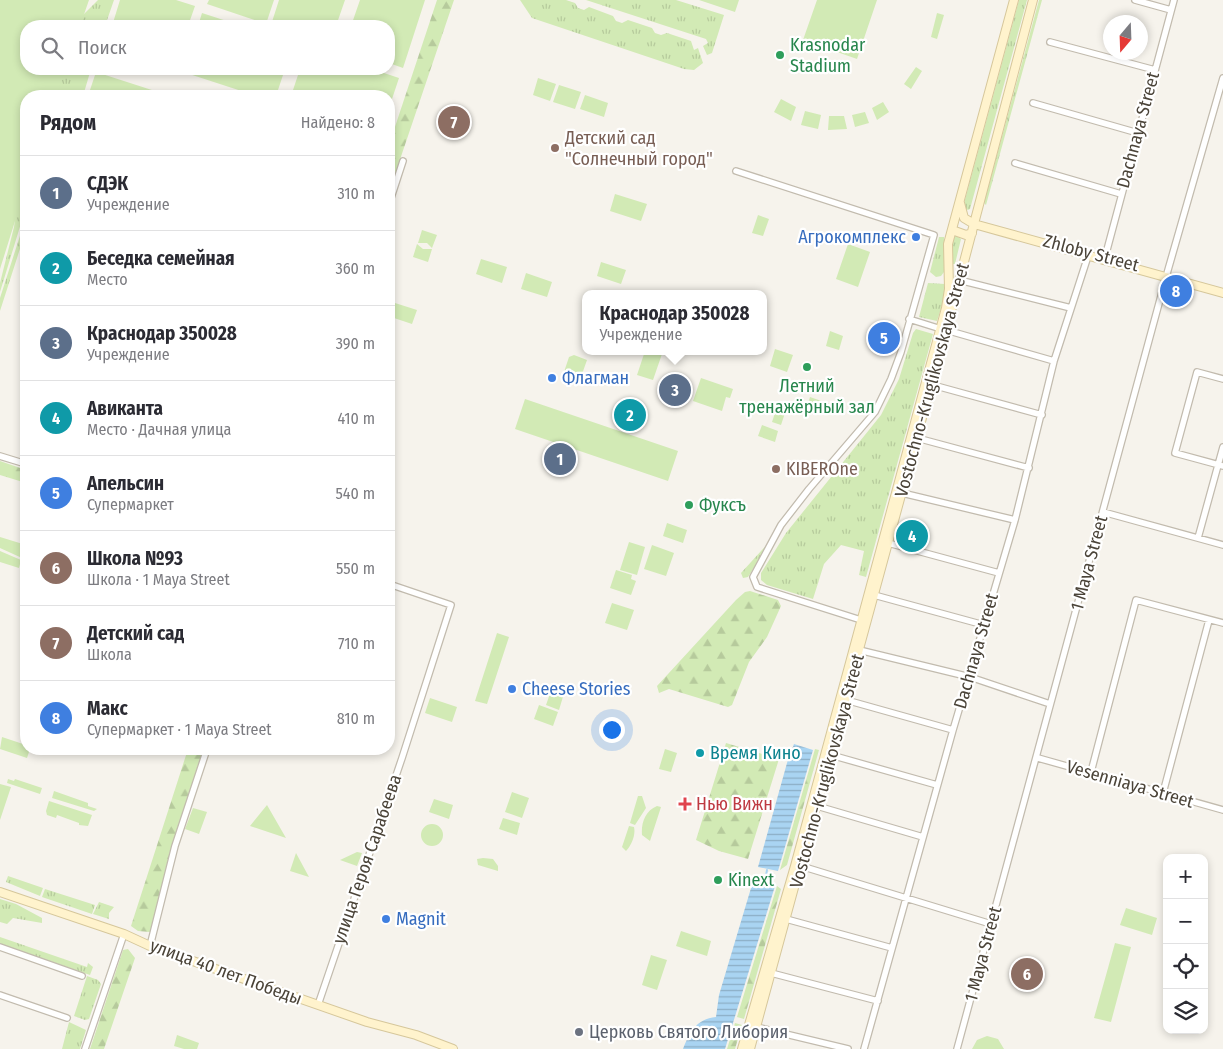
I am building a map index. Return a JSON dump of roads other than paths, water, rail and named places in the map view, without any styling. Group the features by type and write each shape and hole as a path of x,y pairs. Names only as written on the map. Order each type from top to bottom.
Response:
{"main road":[{"name":"Vostochno-Kruglikovskaya Street","path":"942,332 948,296 948,244 1014,0"},
{"name":"Vostochno-Kruglikovskaya Street","path":"750,1049 917,438 942,332 972,233 1033,0"},
{"name":"Zhloby Street","path":"959,201 966,220 974,224 1167,276 1223,289"},
{"name":"Zhloby Street","path":"977,212 979,218 988,224 1089,255"},
{"path":"952,230 966,235 972,233"},
{"path":"1167,276 1223,293"},
{"path":"742,1049 942,332"},
{"name":"улица 40 лет Победы","path":"0,892 124,934 150,946 318,1005 453,1049"}],"street":[{"path":"1135,0 1171,10"},
{"name":"Dachnaya Street","path":"1104,259 1174,0"},
{"path":"1050,42 1155,70"},
{"name":"1 Maya Street","path":"957,1049 1038,758 1050,704 1167,276 1222,82"},
{"path":"1033,103 1138,133"},
{"path":"395,186 403,161"},
{"path":"1015,163 1121,194"},
{"path":"736,171 934,235 895,370 875,412 781,525 753,577 758,586 861,620"},
{"name":"Dachnaya Street","path":"864,1049 937,785 1015,520 1054,361 1089,255"},
{"path":"959,280 1071,308"},
{"path":"909,319 942,332 1054,361"},
{"path":"1221,465 1175,453 1197,372 1223,379"},
{"path":"940,387 1042,415"},
{"path":"917,438 1028,468"},
{"path":"1198,538 1221,465 1223,447"},
{"path":"0,456 20,462"},
{"path":"902,493 1015,520"},
{"path":"1103,512 1223,545"},
{"path":"888,543 999,573"},
{"name":"улица Героя Сарабеева","path":"318,1005 402,758 451,605 395,586"},
{"path":"874,595 984,625"},
{"path":"1090,772 1136,600 1223,623"},
{"path":"1163,793 1209,620"},
{"path":"859,650 970,677 1050,704"},
{"path":"846,700 953,730"},
{"path":"150,946 175,846 205,755"},
{"path":"831,755 937,785"},
{"name":"Vesenniaya Street","path":"1038,758 1223,810"},
{"path":"817,806 923,837"},
{"path":"801,866 991,924"},
{"path":"786,919 892,948"},
{"path":"85,1049 124,934"},
{"path":"0,948 82,976"},
{"path":"771,973 878,1000"},
{"path":"0,995 67,1018"},
{"path":"756,1027 848,1049"}],"water":[{"path":"794,744 813,750 778,871 758,867 787,763"},
{"path":"754,878 775,886 725,1049 683,1049 695,1027 703,1020 716,1017 719,995"}],"waterway":[{"path":"765,881 767,870"}],"place":[{"name":"Krasnodar Stadium","path":"780,55"},
{"name":"Детский сад","path":"454,122"},
{"name":"Детский сад \"Солнечный город\"","path":"555,148"},
{"name":"Агрокомплекс","path":"916,237"},
{"name":"Макс","path":"1176,291"},
{"name":"Апельсин","path":"884,338"},
{"name":"Летний тренажёрный зал","path":"807,367"},
{"name":"Флагман","path":"552,378"},
{"name":"Краснодар 350028","path":"675,390"},
{"name":"Беседка семейная","path":"630,415"},
{"name":"СДЭК","path":"560,459"},
{"name":"KIBEROne","path":"776,469"},
{"name":"Фуксъ","path":"689,505"},
{"name":"Авиканта","path":"912,536"},
{"name":"Cheese Stories","path":"512,689"},
{"name":"Время Кино","path":"700,753"},
{"name":"Нью Вижн","path":"685,804"},
{"name":"Kinext","path":"718,880"},
{"name":"Magnit","path":"386,919"},
{"name":"Школа №93","path":"1027,974"},
{"name":"Церковь Святого Либория","path":"579,1032"}]}
